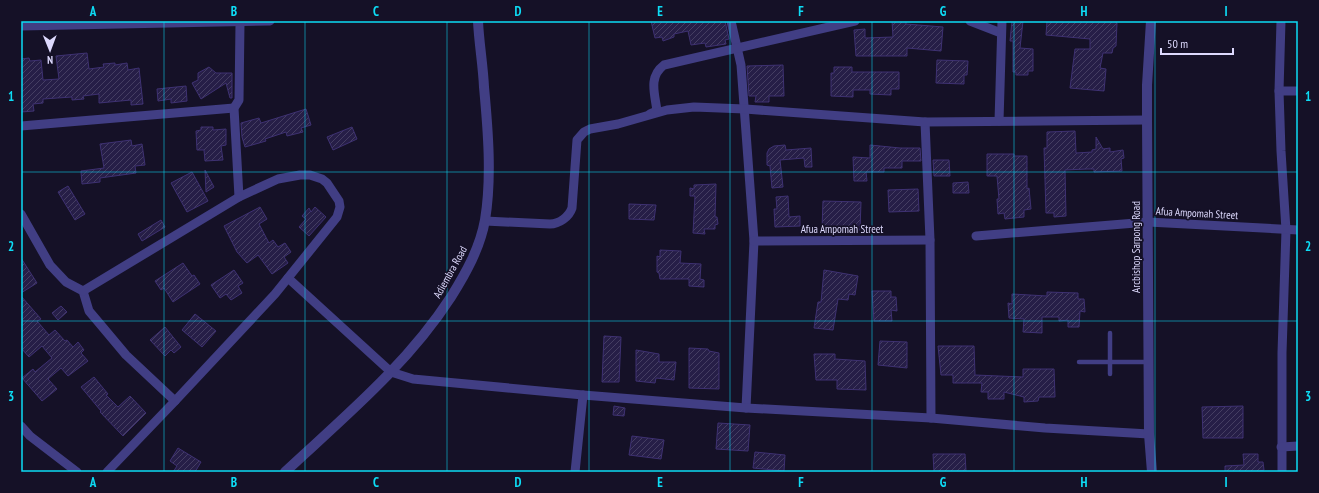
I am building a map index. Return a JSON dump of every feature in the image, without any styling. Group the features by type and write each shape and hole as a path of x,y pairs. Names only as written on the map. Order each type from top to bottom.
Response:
{"street":[{"path":"21,26 270,21"},
{"name":"Adiembra Road","path":"285,472 391,372 439,315 468,269 478,246 485,221 488,181 487,126 478,21"},
{"path":"731,21 741,65 754,241 746,408"},
{"path":"647,115 657,111 653,81 656,73 664,65 855,21"},
{"path":"970,21 1001,33"},
{"path":"999,120 1002,21"},
{"name":"Arcbishop Sarpong Road","path":"1151,21 1147,85 1147,120 1149,434 1152,472"},
{"path":"1281,21 1279,91 1282,177 1286,230 1281,447 1282,472"},
{"path":"239,197 234,108 239,100 240,22"},
{"path":"1279,91 1298,91"},
{"path":"21,126 234,108"},
{"path":"485,221 557,223 568,216 572,208 577,140 579,136 590,129 618,124 667,110 681,108 745,109 925,122 999,120 1147,120"},
{"path":"925,122 930,240 931,418"},
{"path":"83,291 239,197 278,179 300,175 310,175 322,179 327,183 339,201 340,207 338,217 275,294 107,472"},
{"path":"21,214 50,265 66,282 83,291 89,311 126,355 175,401"},
{"name":"Afua Ampomah Street","path":"976,236 1148,222 1298,230"},
{"name":"Afua Ampomah Street","path":"754,241 930,240"},
{"path":"288,278 391,372 413,380 746,408 931,418 1045,428 1149,434"},
{"path":"575,472 583,395"},
{"path":"21,426 30,436 77,472"},
{"path":"1281,447 1298,446"}],"lane":[{"path":"1110,334 1110,374"},
{"path":"1079,362 1149,362"}],"building":[{"path":"651,21 725,21 729,39 725,40 726,44 706,47 705,43 691,45 688,31 674,34 674,37 663,41 662,37 655,38"},
{"path":"892,21 906,21 906,24 943,27 941,51 907,48 907,56 856,56 854,30 865,29 865,38 893,37"},
{"path":"1012,21 1023,21 1020,48 1033,49 1033,71 1028,71 1028,75 1016,75 1016,72 1013,72 1013,41 1010,41"},
{"path":"1047,21 1114,21 1117,23 1116,46 1113,48 1112,53 1103,53 1100,68 1106,69 1104,91 1070,88 1075,49 1090,49 1090,39 1046,35"},
{"path":"87,53 89,69 104,67 103,64 115,63 115,65 127,63 128,70 139,68 143,104 131,105 131,100 99,103 99,94 83,96 84,99 72,100 72,97 43,99 43,103 33,104 34,111 21,112 21,59 29,58 30,61 41,60 43,80 59,79 56,56"},
{"path":"937,60 968,61 967,75 964,75 964,84 936,83"},
{"path":"783,65 784,96 769,96 769,102 755,102 756,96 749,96 747,66"},
{"path":"209,67 216,73 232,73 232,98 230,98 226,83 201,99 192,83 198,80 198,73"},
{"path":"834,67 852,67 852,72 899,72 899,89 891,89 891,95 870,94 870,90 853,90 853,97 831,96 831,73 834,73"},
{"path":"186,86 187,101 171,103 171,99 158,101 157,89"},
{"path":"306,109 311,125 301,128 303,132 287,136 286,132 265,139 266,141 245,147 242,137 241,123 259,118 261,123"},
{"path":"201,127 213,127 213,130 226,129 226,145 221,146 223,160 205,161 204,150 197,150 196,131 201,130"},
{"path":"352,127 357,139 333,150 327,137"},
{"path":"1075,131 1076,153 1092,152 1092,150 1096,149 1096,137 1103,149 1110,148 1110,152 1123,150 1124,158 1121,159 1122,171 1094,172 1094,169 1065,170 1066,216 1054,217 1054,213 1046,213 1044,148 1047,148 1047,132"},
{"path":"131,140 132,146 142,144 145,165 135,166 136,173 100,178 100,182 82,184 81,171 104,168 100,144"},
{"path":"785,145 786,150 811,148 812,167 805,167 804,158 780,160 783,187 772,188 770,166 767,165 767,153 769,149 774,146"},
{"path":"870,145 920,148 921,161 902,161 902,168 884,168 884,172 866,172 867,181 854,181 853,157 870,158"},
{"path":"987,154 1014,154 1014,156 1027,156 1027,189 1029,188 1031,209 1024,210 1024,217 1005,219 1004,213 998,214 997,199 999,199 997,176 987,176"},
{"path":"933,160 949,160 950,176 934,176"},
{"path":"205,170 214,187 206,192"},
{"path":"192,172 208,201 187,212 171,183"},
{"path":"968,182 969,193 953,193 953,183"},
{"path":"716,184 715,217 717,217 718,224 715,225 715,229 704,229 705,234 693,233 695,196 690,196 690,188 694,189 694,185"},
{"path":"68,186 85,214 75,220 58,192"},
{"path":"918,189 919,211 889,212 888,190"},
{"path":"788,196 789,217 800,216 800,226 775,227 774,209 777,209 776,197"},
{"path":"823,201 861,202 860,230 822,229"},
{"path":"629,204 656,205 654,220 629,219"},
{"path":"260,207 267,219 259,224 269,243 273,240 278,247 285,243 291,252 284,257 288,263 272,274 258,255 247,263 237,252 224,226"},
{"path":"315,207 326,217 309,236 299,227 306,219 302,216 309,208 311,212"},
{"path":"161,220 165,227 142,241 138,234"},
{"path":"660,250 681,251 680,263 701,264 700,279 704,280 704,287 689,286 689,279 660,279 659,273 657,272 657,256 660,257"},
{"path":"21,258 37,283 21,293"},
{"path":"183,263 200,284 173,302 164,288 161,290 155,281"},
{"path":"234,270 243,283 238,286 242,293 231,300 226,294 220,298 211,285"},
{"path":"824,270 858,276 855,295 849,294 848,300 838,299 833,330 814,328 818,302 821,302"},
{"path":"872,291 891,291 891,297 896,297 897,311 891,310 892,321 874,321"},
{"path":"1047,292 1078,293 1078,299 1084,299 1085,312 1080,311 1079,327 1068,327 1068,320 1059,321 1059,317 1042,317 1042,333 1023,332 1024,319 1009,318 1008,303 1012,304 1012,294 1047,296"},
{"path":"21,296 41,319 37,321 49,335 55,330 73,347 78,342 84,350 81,353 88,361 68,376 61,368 48,379 57,389 42,401 22,378 33,369 35,372 52,358 42,346 29,357 21,348"},
{"path":"61,306 67,312 58,320 52,313"},
{"path":"195,314 216,331 202,347 182,330"},
{"path":"165,327 181,347 174,353 171,350 165,356 150,340"},
{"path":"604,336 621,337 619,382 602,382"},
{"path":"880,341 907,342 907,368 878,365"},
{"path":"938,346 974,346 975,375 1023,377 1023,369 1054,369 1055,397 1039,397 1038,401 1024,402 1024,397 1004,392 1004,399 988,399 988,392 981,392 982,383 953,383 953,375 941,375"},
{"path":"689,348 708,349 709,351 719,353 719,389 689,388"},
{"path":"636,350 659,354 659,362 676,362 674,380 656,378 655,383 636,381"},
{"path":"814,354 835,354 835,359 865,361 866,390 837,389 837,380 816,380"},
{"path":"94,377 108,394 106,395 118,407 130,396 146,413 123,436 100,412 101,411 81,387"},
{"path":"614,406 625,408 624,416 613,415"},
{"path":"1243,406 1243,438 1203,438 1202,407"},
{"path":"718,423 750,425 748,451 716,449"},
{"path":"632,436 664,440 661,459 629,455"},
{"path":"178,448 201,462 195,472 173,472 177,466 170,461"},
{"path":"755,452 785,455 784,471 753,468"},
{"path":"933,454 965,454 966,471 934,472"},
{"path":"1243,454 1258,454 1258,462 1263,462 1264,470 1260,472 1225,472 1225,466 1244,465"}]}
